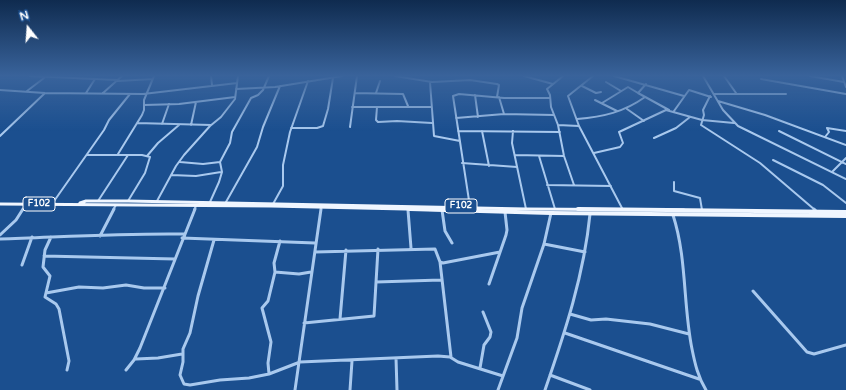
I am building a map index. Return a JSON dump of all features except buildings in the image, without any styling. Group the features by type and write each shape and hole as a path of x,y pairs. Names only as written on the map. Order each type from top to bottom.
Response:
{"main road":[{"name":"F102","path":"77,204 86,201 226,202 321,208 408,210 846,216"},
{"name":"F102","path":"0,204 470,206 526,209 846,212"}],"street":[{"path":"0,136 44,94"},
{"path":"52,204 106,128 109,120 130,94"},
{"path":"118,155 144,110 147,94"},
{"path":"210,202 218,184 221,172 220,162 230,143 234,129 251,98 254,98 258,94"},
{"path":"226,202 257,147 263,127 277,94"},
{"path":"273,205 283,186 283,164 291,128 303,94"},
{"path":"291,128 317,128 323,126 330,94"},
{"path":"350,127 355,94"},
{"path":"403,94 408,106"},
{"path":"431,94 434,136 460,141"},
{"path":"458,94 453,96 462,163 468,187 470,206"},
{"path":"462,94 498,97 550,98"},
{"path":"549,94 560,132 564,156 574,185"},
{"path":"569,94 568,96 579,126 612,186 623,210"},
{"path":"602,103 616,94"},
{"path":"641,94 670,110 690,117 702,120 734,123 846,179"},
{"path":"674,111 684,96 678,94"},
{"path":"704,94 716,98"},
{"path":"713,94 734,123"},
{"path":"475,95 478,117"},
{"path":"710,96 703,110 704,115 701,125 760,163 818,212"},
{"path":"144,106 235,97"},
{"path":"156,201 180,162 211,125 222,117 235,97"},
{"path":"498,97 504,114"},
{"path":"577,119 607,116 618,112 645,97"},
{"path":"595,100 618,112"},
{"path":"718,101 765,115 846,145"},
{"path":"191,125 196,102"},
{"path":"162,124 169,104"},
{"path":"352,107 431,107"},
{"path":"377,107 376,120 378,122 397,121 432,123"},
{"path":"626,108 644,121"},
{"path":"594,153 623,145 619,132 670,110"},
{"path":"456,118 504,114 554,115"},
{"path":"654,138 676,128 690,117"},
{"path":"137,123 211,125"},
{"path":"147,156 158,143 179,125"},
{"path":"558,126 579,126"},
{"path":"825,137 829,132 827,128 846,131"},
{"path":"0,131 5,131"},
{"path":"458,131 560,132"},
{"path":"482,131 489,166"},
{"path":"513,131 512,143 526,209"},
{"path":"779,131 846,164"},
{"path":"87,155 147,156 151,160 128,201"},
{"path":"98,201 128,155"},
{"path":"515,156 564,156"},
{"path":"539,156 555,209"},
{"path":"832,172 846,158"},
{"path":"774,160 823,185 846,203"},
{"path":"180,162 203,164 220,162"},
{"path":"462,163 517,167"},
{"path":"171,175 196,176 221,172"},
{"path":"674,182 675,187 673,190 675,192 700,198 702,211"},
{"path":"547,185 612,186"},
{"path":"0,235 16,220 27,204"},
{"path":"100,236 116,205"},
{"path":"126,370 136,358 165,288 182,238 196,206"},
{"path":"295,390 300,362 312,259 315,252 315,243 321,208"},
{"path":"408,210 411,248"},
{"path":"442,210 445,231 452,243"},
{"path":"489,284 507,230 504,212"},
{"path":"498,390 516,338 524,300 544,244 551,213"},
{"path":"545,390 570,314 585,252 590,213"},
{"path":"673,214 679,234 689,334 699,379 706,390"},
{"path":"0,239 100,236 142,233 184,234"},
{"path":"22,266 32,237"},
{"path":"51,237 44,256 44,268 50,276 46,293 47,299 56,304 60,312 69,361 67,370"},
{"path":"182,238 315,243"},
{"path":"214,240 195,307 190,333 182,354 183,362 180,375 182,382 187,385 220,380 249,378 269,374 300,362 352,361 438,356 451,357 458,362 503,376"},
{"path":"269,374 268,363 271,342 266,328 262,308 268,301 275,272 274,263 280,241"},
{"path":"544,244 585,252"},
{"path":"315,252 411,248 435,249 440,262 451,357"},
{"path":"304,323 374,316 378,249"},
{"path":"340,319 346,250"},
{"path":"440,262 443,263 500,252"},
{"path":"44,256 175,259"},
{"path":"275,272 299,274 311,272"},
{"path":"376,282 441,280"},
{"path":"46,293 79,287 101,288 126,286 165,288"},
{"path":"753,290 772,314 807,352 814,354 846,345"},
{"path":"480,368 484,345 490,337 491,332 483,312"},
{"path":"570,314 591,320 606,319 650,324 689,334"},
{"path":"565,333 699,379"},
{"path":"136,358 158,358 182,354"},
{"path":"396,358 397,390"},
{"path":"350,390 352,361"},
{"path":"550,375 590,390"}]}
